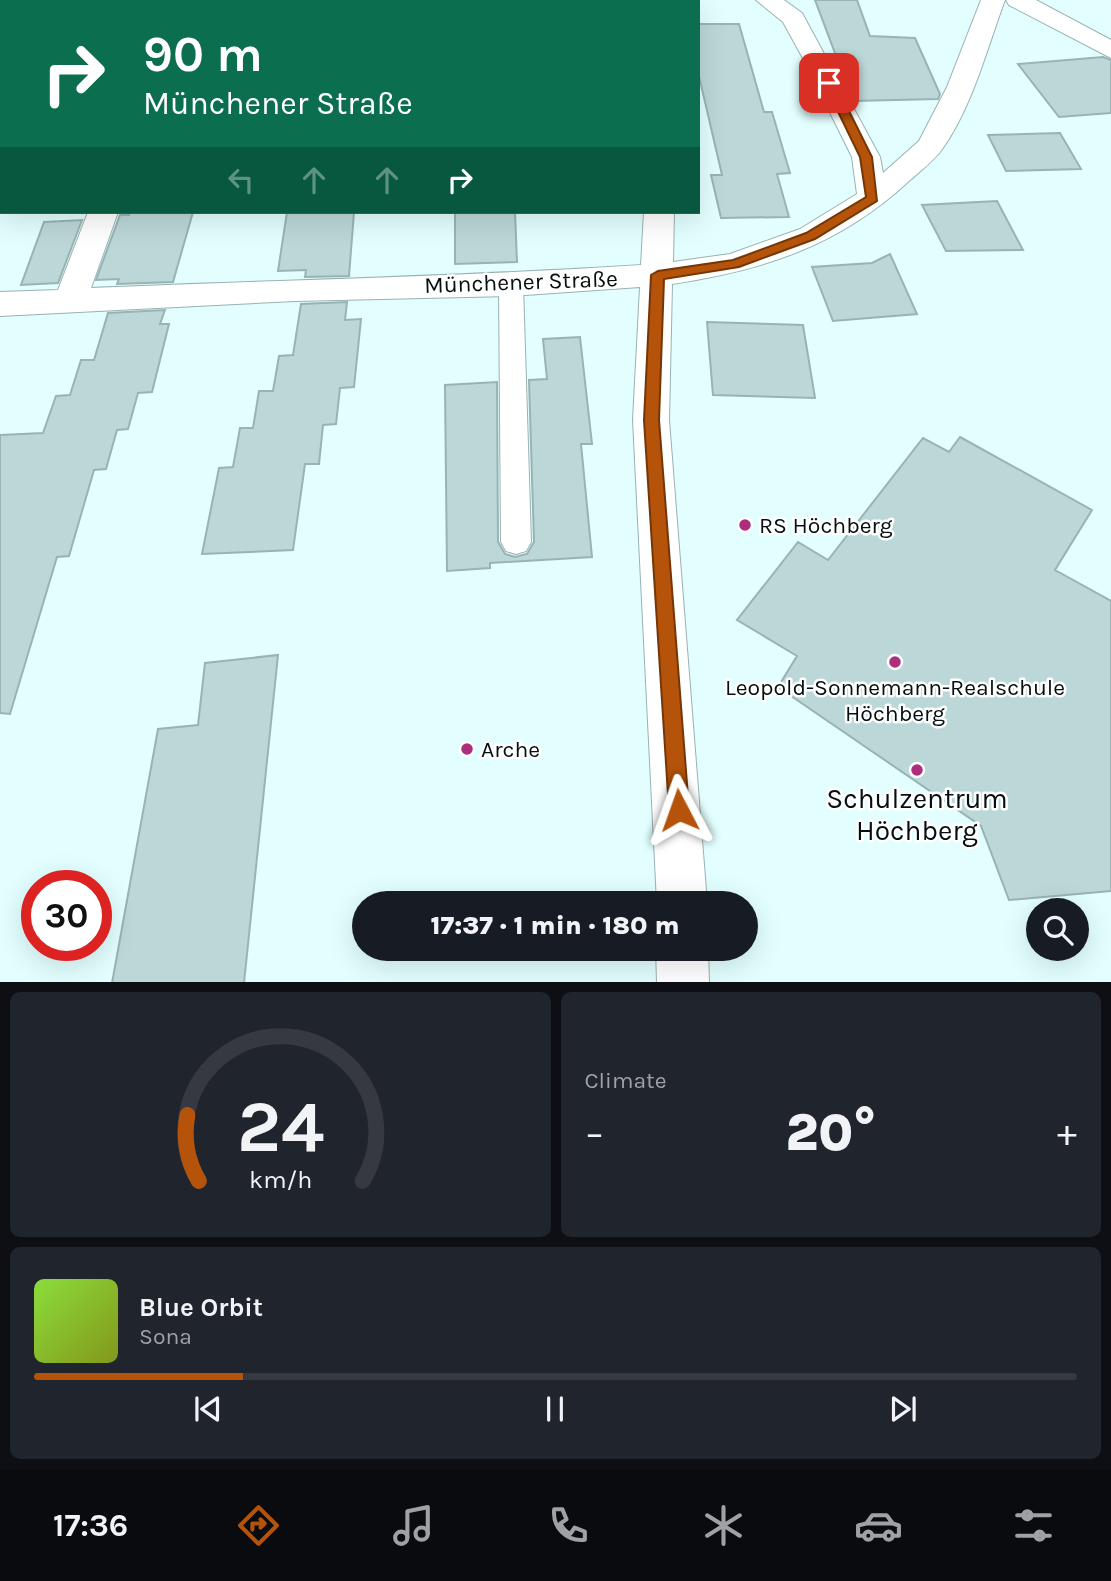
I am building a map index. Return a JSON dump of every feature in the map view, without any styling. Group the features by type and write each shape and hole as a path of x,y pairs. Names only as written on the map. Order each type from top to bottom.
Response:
{"street":[{"path":"768,0 793,18 818,62 866,157 873,198"},
{"name":"Münchener Straße","path":"0,304 295,290 511,285 658,275 747,260 811,236 873,198 931,145 960,87 993,0"},
{"path":"1018,0 1111,50"},
{"path":"70,300 102,214"},
{"path":"659,214 651,420 682,891"},
{"path":"682,961 683,982"}],"lane":[{"path":"511,285 516,542"}],"building":[{"path":"815,0 857,0 870,36 915,38 940,94 938,99 853,101"},
{"path":"700,24 739,24 764,112 772,112 790,173 777,174 789,217 721,218 711,175 722,175 700,81"},
{"path":"1103,57 1111,60 1111,113 1059,117 1018,64"},
{"path":"1060,133 1081,169 1006,171 988,135"},
{"path":"997,201 1023,250 946,251 922,205"},
{"path":"192,214 173,282 117,284 119,279 96,280 120,215"},
{"path":"287,214 354,214 349,276 305,277 306,270 278,271"},
{"path":"455,214 515,214 517,262 455,264"},
{"path":"82,220 58,283 21,285 44,222"},
{"path":"890,254 917,314 833,321 812,267 872,263"},
{"path":"347,302 345,320 361,319 354,387 340,388 336,424 323,425 319,464 305,464 293,550 202,554 219,468 233,467 240,428 253,428 259,391 273,391 279,356 293,355 301,304"},
{"path":"165,310 160,324 169,324 152,392 138,393 128,429 117,430 106,469 94,470 69,556 57,557 10,714 0,713 0,435 43,433 56,396 70,395 81,360 94,360 108,313"},
{"path":"707,322 803,325 815,398 713,395"},
{"path":"580,337 592,444 581,444 592,557 490,563 490,568 447,571 445,385 497,382 498,542 505,554 515,557 527,554 534,542 529,380 547,379 543,339"},
{"name":"Leopold-Sonnemann-Realschule Höchberg","path":"960,437 1092,510 1055,570 1111,601 1111,891 1009,900 981,826 778,687 797,656 737,620 798,542 828,560 923,438 949,452"},
{"path":"278,655 244,982 112,982 158,729 198,725 205,663"}],"place":[{"name":"RS Höchberg","path":"745,525"},
{"name":"Leopold-Sonnemann-Realschule Höchberg","path":"895,662"},
{"name":"Arche","path":"467,749"},
{"name":"Schulzentrum Höchberg","path":"917,770"}],"route":[{"path":"679,810 651,420 658,275 734,264 811,236 873,198 866,157 829,83"}]}
